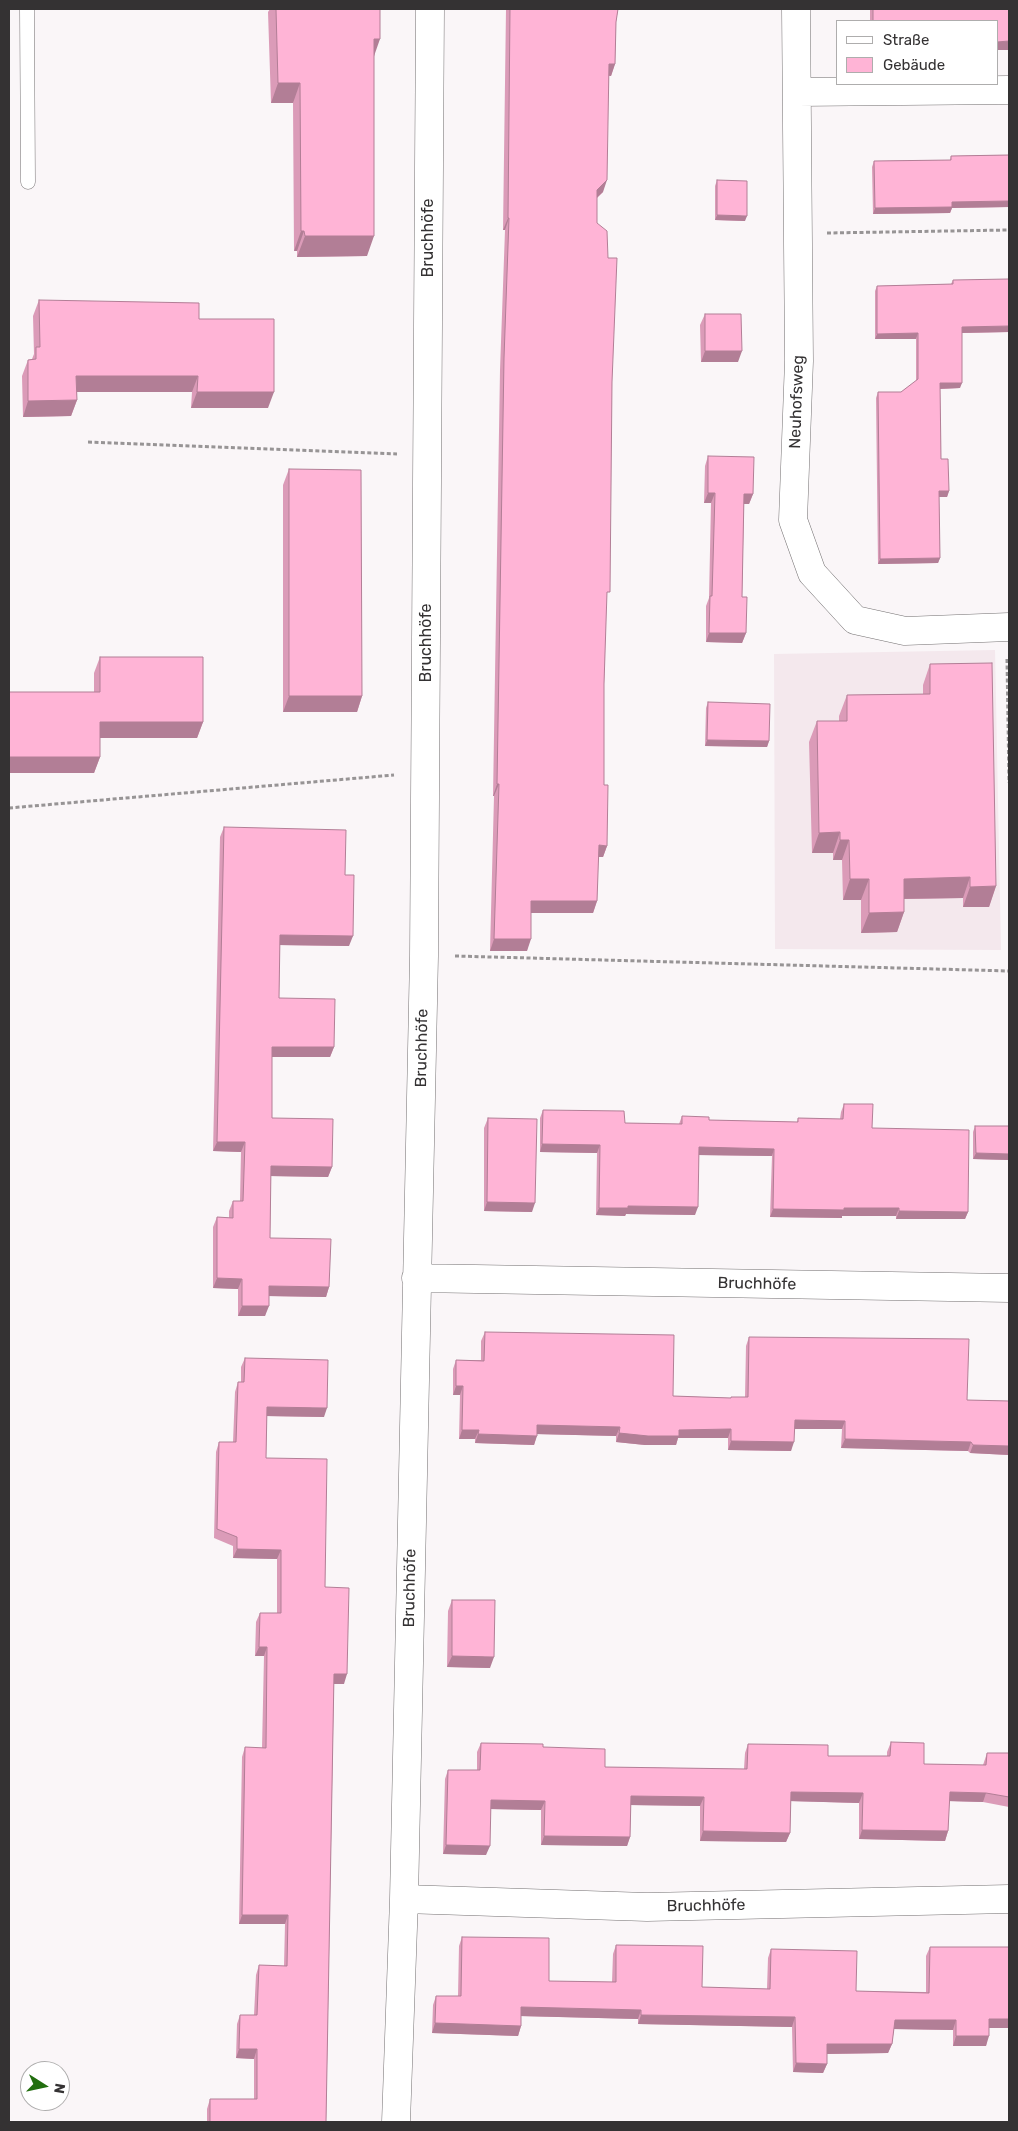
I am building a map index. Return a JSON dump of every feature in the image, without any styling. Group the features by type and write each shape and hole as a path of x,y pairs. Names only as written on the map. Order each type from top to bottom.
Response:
{"street":[{"name":"Bruchhöfe","path":"396,2122 404,1899 424,956 430,9"},
{"name":"Neuhofsweg","path":"796,9 799,361 793,520 812,573 855,620 905,631 1008,627"},
{"path":"798,92 1009,90"},
{"name":"Bruchhöfe","path":"416,1278 1009,1288"},
{"name":"Bruchhöfe","path":"404,1899 646,1907 1009,1899"}],"lane":[{"path":"27,9 28,182"}],"path":[{"path":"798,234 1009,230"},
{"path":"88,442 427,455"},
{"path":"1008,627 1009,783"},
{"path":"9,808 425,773"},
{"path":"424,956 1009,971"}],"shaded area":[{"path":"995,650 1001,950 775,949 774,654"}],"building":[{"path":"276,9 380,9 380,39 374,39 374,236 305,236 304,231 301,231 300,83 278,83"},
{"path":"510,9 618,9 615,64 609,64 607,180 597,190 597,223 607,231 608,258 617,258 612,382 610,592 607,592 604,684 604,785 608,785 607,846 599,845 597,901 531,901 531,939 494,939 499,784 497,784 504,358 509,218"},
{"path":"873,9 1009,9 1009,41 998,42 998,20 873,20"},
{"path":"1009,155 1009,201 952,202 952,207 875,208 874,161 951,160 951,156"},
{"path":"717,180 747,181 747,216 717,215"},
{"path":"1009,279 1009,326 962,327 962,383 940,383 941,459 948,459 949,491 939,491 940,558 880,559 878,392 901,392 918,379 918,333 877,334 877,286 953,284 953,280"},
{"path":"39,300 199,303 199,319 274,319 274,392 197,392 198,376 76,376 77,400 28,401 28,360 36,359 36,347 40,347"},
{"path":"705,314 741,314 742,351 705,351"},
{"path":"708,456 754,457 753,494 744,494 742,597 747,597 746,633 709,633 715,493 708,493"},
{"path":"289,469 361,470 362,696 289,696"},
{"path":"100,657 203,657 203,722 100,722 100,757 9,757 9,692 100,692"},
{"path":"992,663 996,886 970,887 970,877 904,879 904,912 869,913 869,879 850,879 849,840 840,840 840,832 819,833 817,721 847,721 847,695 930,694 930,664"},
{"path":"708,702 770,704 769,741 707,740"},
{"path":"224,827 346,830 345,875 354,875 353,936 280,935 279,998 335,999 334,1047 272,1047 272,1118 333,1119 332,1167 271,1166 270,1238 331,1239 329,1287 269,1286 269,1306 242,1306 242,1279 217,1278 217,1217 233,1218 233,1201 243,1201 245,1142 217,1142"},
{"path":"844,1104 873,1104 872,1128 969,1130 968,1212 899,1211 899,1208 844,1208 844,1210 773,1209 774,1149 699,1147 698,1207 628,1206 628,1208 599,1208 600,1145 542,1144 543,1110 624,1111 625,1123 682,1124 682,1116 709,1117 709,1120 798,1122 798,1118 843,1119"},
{"path":"488,1118 537,1119 535,1203 487,1202"},
{"path":"975,1126 1009,1126 1009,1154 976,1153"},
{"path":"485,1332 674,1335 673,1396 731,1398 748,1397 749,1337 969,1339 967,1400 1009,1401 1009,1446 973,1445 971,1442 845,1439 845,1421 795,1420 794,1442 731,1441 731,1429 679,1430 679,1436 648,1436 619,1433 620,1427 537,1425 537,1436 478,1434 479,1430 462,1430 463,1386 456,1386 456,1360 484,1361"},
{"path":"245,1358 328,1360 327,1408 267,1407 266,1458 327,1459 325,1587 349,1588 347,1674 334,1674 326,2122 210,2122 210,2099 257,2099 257,2049 239,2049 240,2015 257,2015 259,1965 287,1966 288,1915 242,1915 245,1747 266,1748 267,1647 259,1647 260,1613 281,1613 281,1550 237,1549 237,1537 217,1529 219,1442 236,1442 238,1382 244,1382"},
{"path":"452,1600 495,1600 494,1657 452,1656"},
{"path":"891,1742 924,1743 924,1764 986,1765 987,1753 1009,1753 1009,1797 986,1793 950,1792 948,1831 862,1830 863,1793 791,1792 790,1833 703,1831 704,1797 631,1796 630,1837 544,1836 545,1801 491,1800 490,1846 446,1845 448,1770 480,1770 481,1743 543,1744 543,1747 605,1749 605,1767 747,1769 748,1744 828,1745 828,1756 890,1756"},
{"path":"462,1937 549,1938 549,1981 616,1982 616,1945 703,1946 702,1987 770,1989 771,1949 857,1951 856,1991 929,1993 930,1947 1009,1947 1009,2019 989,2019 989,2036 956,2036 956,2020 895,2020 892,2044 827,2044 827,2064 796,2063 795,2017 641,2015 641,2010 521,2007 521,2026 435,2023 436,1996 461,1996"}]}
